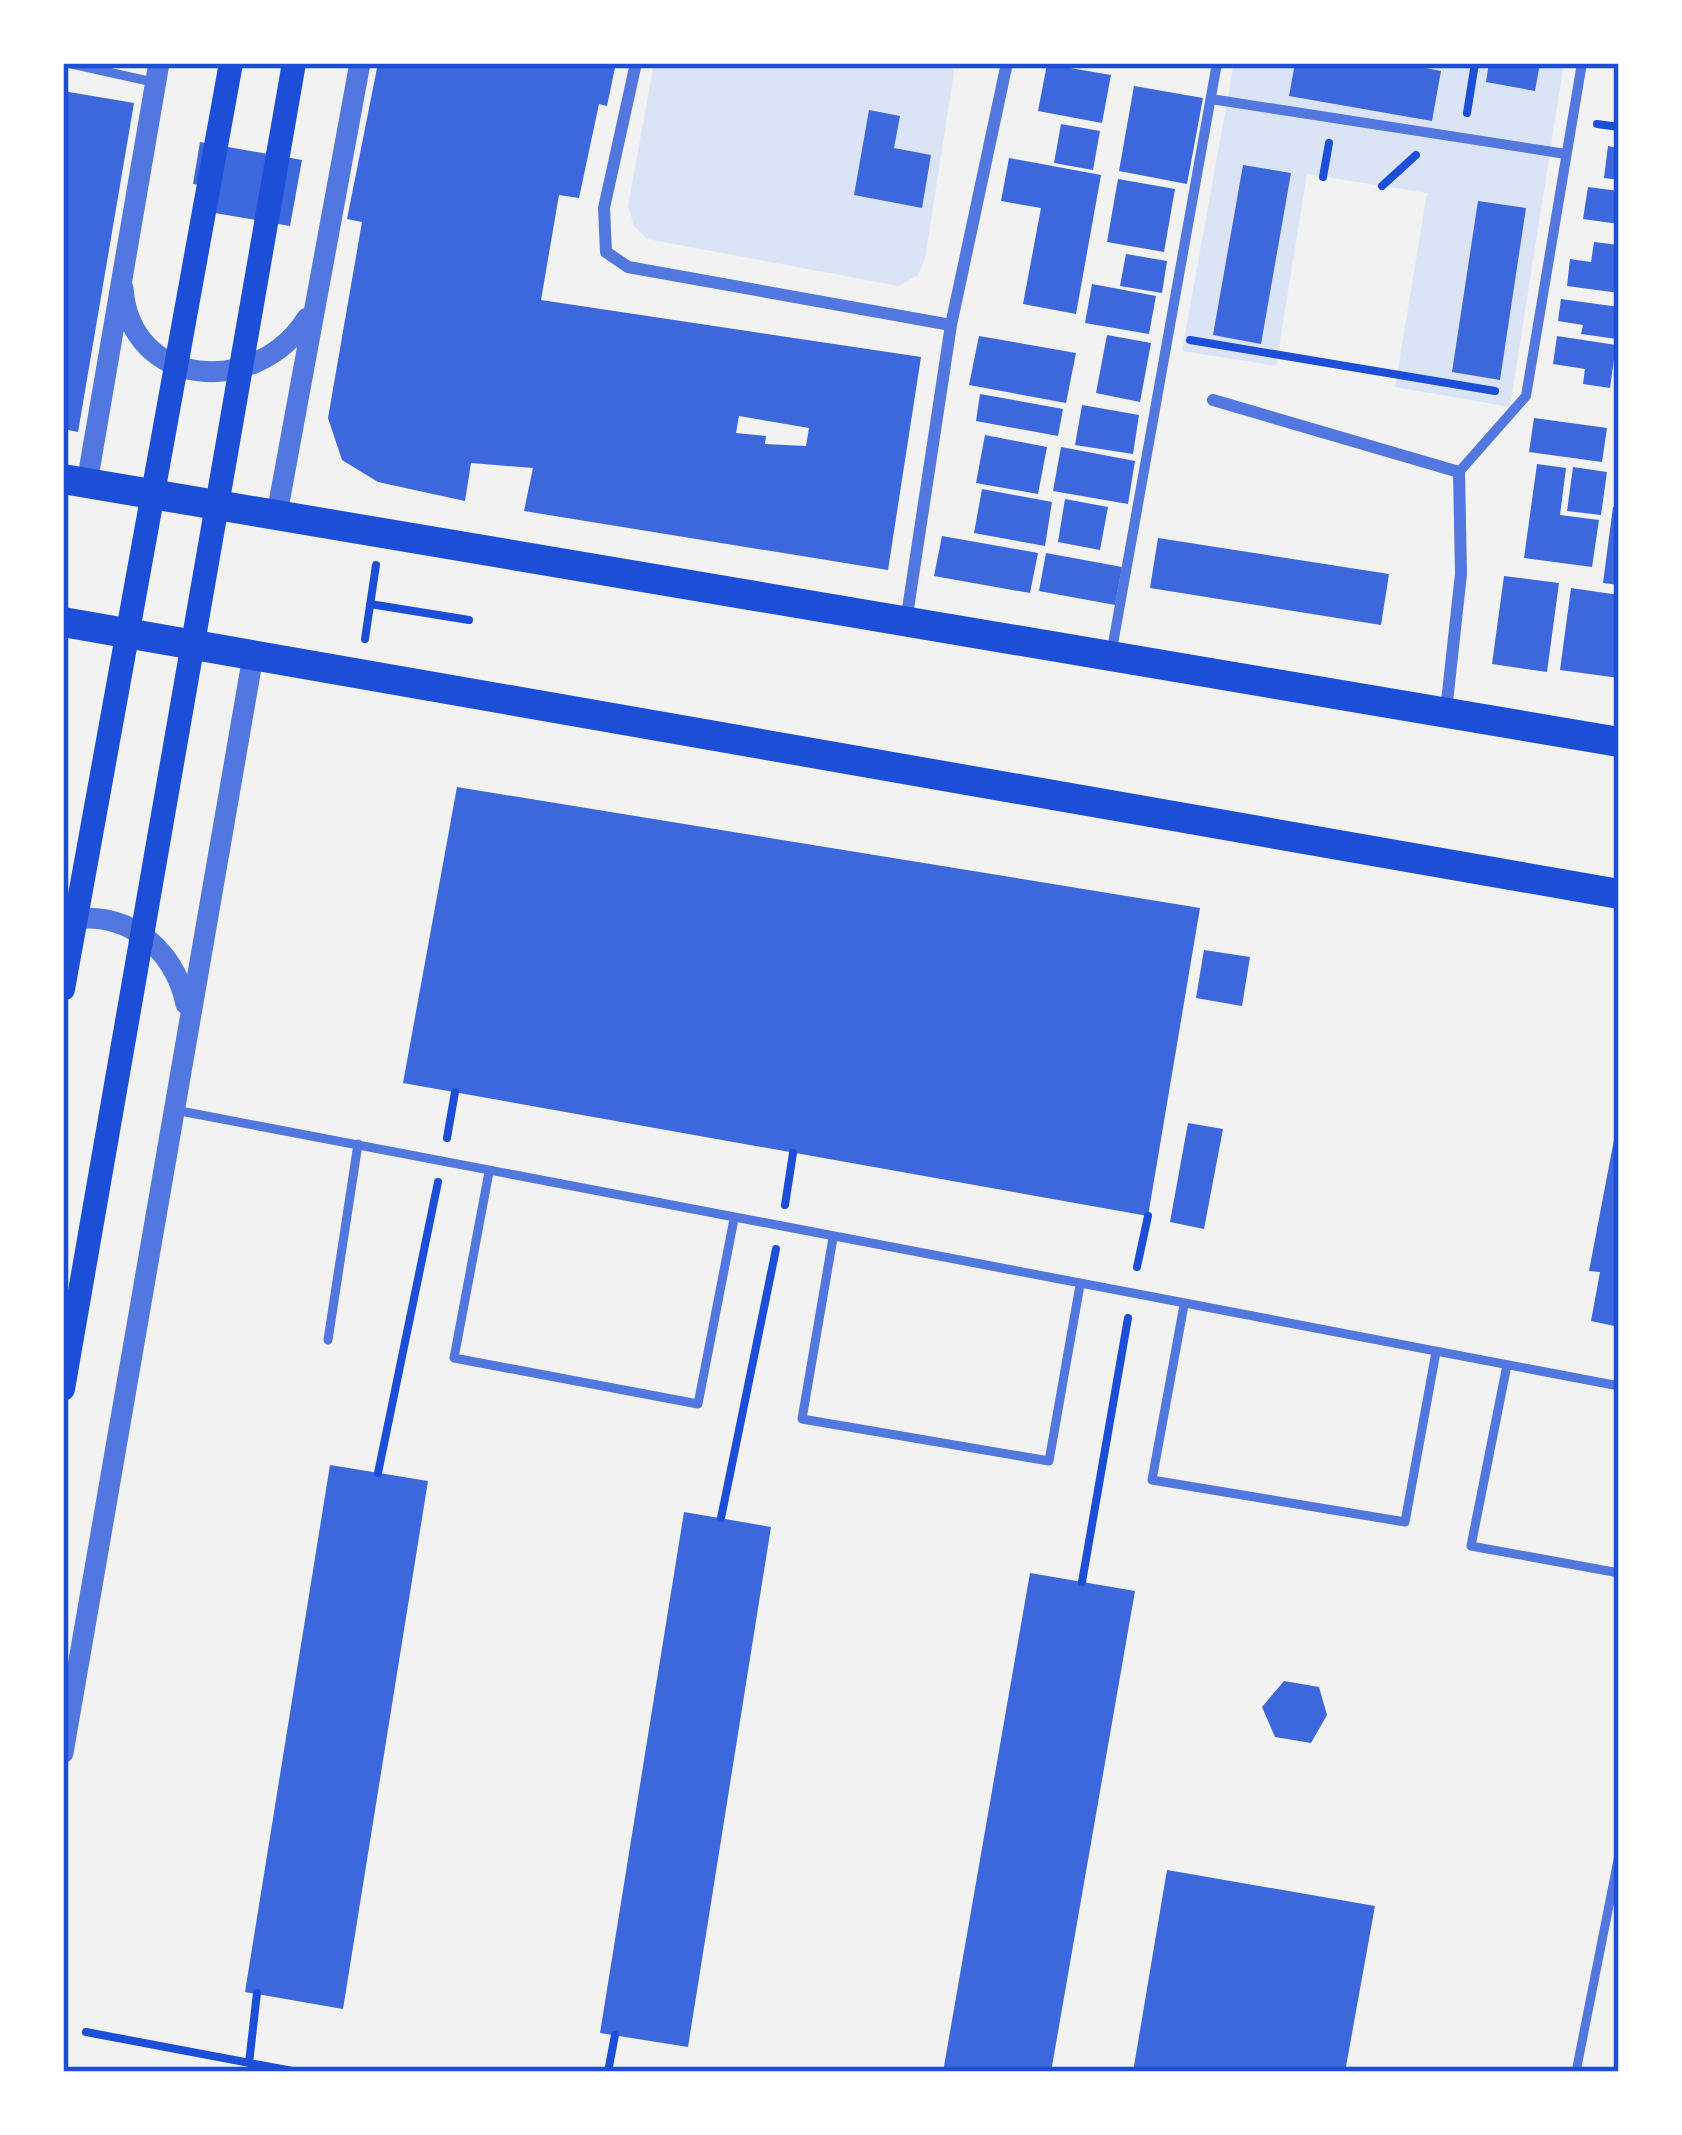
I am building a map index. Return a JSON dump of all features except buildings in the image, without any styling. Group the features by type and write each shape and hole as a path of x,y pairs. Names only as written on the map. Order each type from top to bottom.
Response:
{"main road":[{"path":"63,989 231,63"},
{"path":"63,1389 294,63"},
{"path":"75,481 276,519 1619,742"},
{"path":"63,622 1619,894"}],"street":[{"path":"276,519 360,63"},
{"path":"636,63 604,208 606,252 628,267 951,325"},
{"path":"905,623 951,325 1007,63"},
{"path":"1111,658 1217,63"},
{"path":"1445,712 1460,574 1459,472 1526,396 1582,63"},
{"path":"75,481 157,73"},
{"path":"1211,99 1566,154"},
{"path":"124,246 123,294 144,339 172,362 208,373 254,367 276,356 307,319 316,287"},
{"path":"1213,400 1459,472"},
{"path":"63,1753 253,656"},
{"path":"63,921 113,921 153,942 179,978 187,1023"}],"lane":[{"path":"67,63 157,73"},
{"path":"172,1109 1619,1386"},
{"path":"328,1340 358,1144"},
{"path":"489,1172 454,1358 698,1404 734,1219"},
{"path":"833,1238 802,1419 1049,1461 1080,1285"},
{"path":"1184,1305 1152,1480 1405,1522 1436,1352"},
{"path":"1507,1365 1471,1546 1619,1573"},
{"path":"1576,2072 1619,1855"}],"path":[{"path":"1463,138 1475,63"},
{"path":"1168,336 1526,396"},
{"path":"364,648 379,543"},
{"path":"370,604 469,620"},
{"path":"378,1473 455,1092"},
{"path":"721,1518 793,1153"},
{"path":"1082,1582 1148,1216"},
{"path":"249,2063 257,1993"},
{"path":"86,2032 298,2072"},
{"path":"608,2072 615,2035"}],"shaded area":[{"path":"654,63 950,63 954,73 925,259 918,275 899,286 647,239 634,226 628,206"},
{"path":"1234,63 1564,63 1510,407 1395,387 1427,193 1307,174 1276,366 1182,351"}]}
